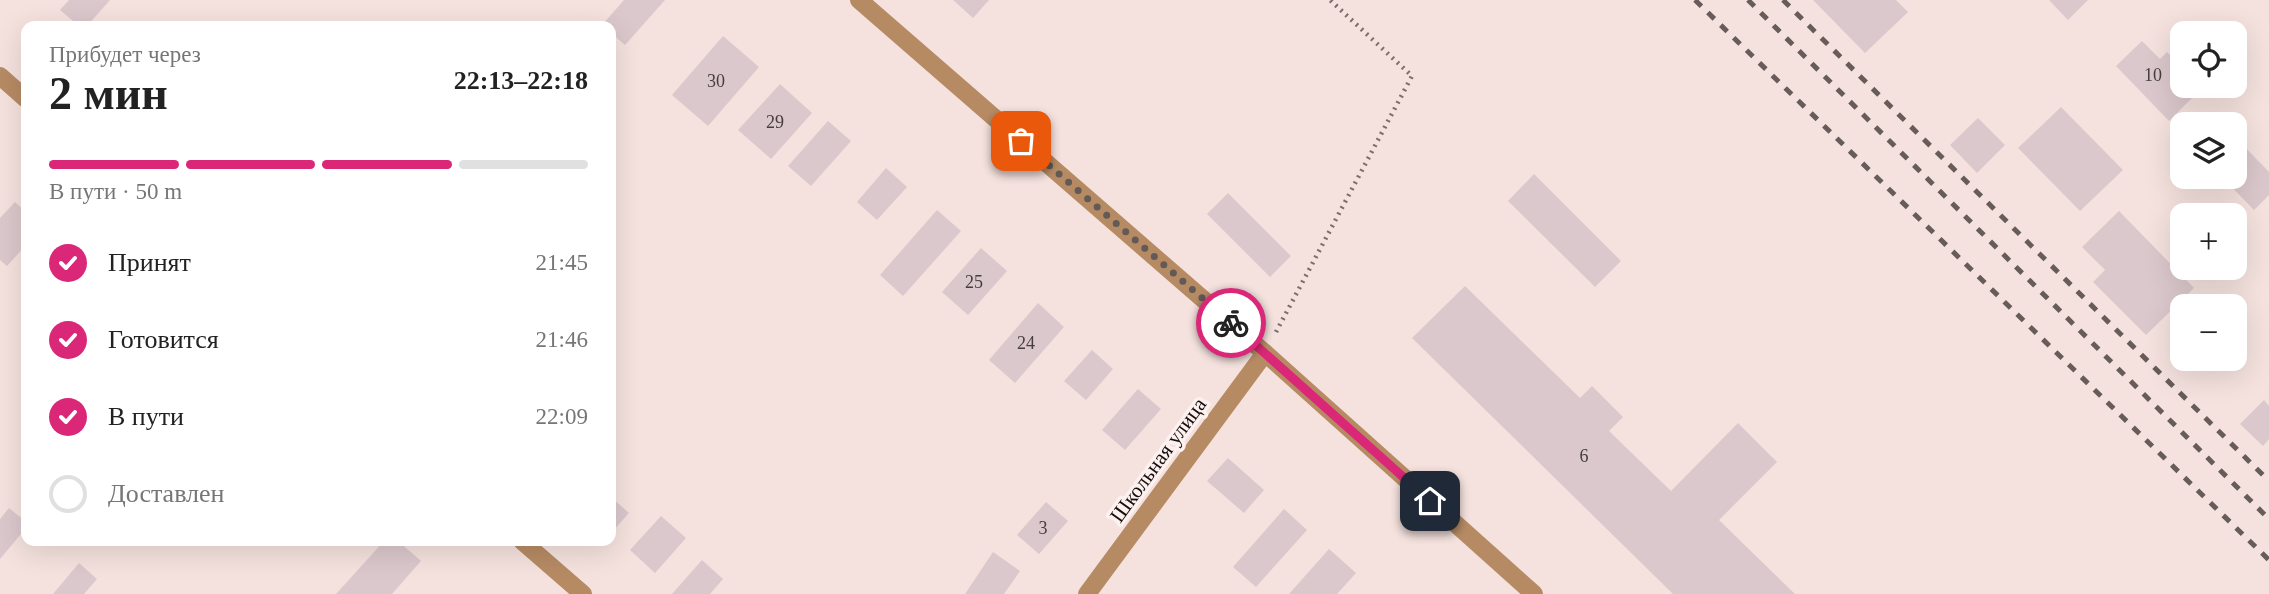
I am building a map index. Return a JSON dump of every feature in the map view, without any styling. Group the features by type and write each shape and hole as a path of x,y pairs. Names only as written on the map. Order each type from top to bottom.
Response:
{"street":[{"path":"859,0 1265,352 1534,594"},
{"path":"0,76 21,95"},
{"name":"Школьная улица","path":"1087,594 1265,352"},
{"path":"528,546 583,594"}],"path":[{"path":"1265,352 1412,76 1330,0"}],"building":[{"path":"69,0 110,0 91,21 73,21 60,10"},
{"path":"624,0 665,0 625,45 616,37 616,21 606,21"},
{"path":"953,0 989,0 973,18"},
{"path":"1813,0 1896,0 1908,12 1865,53"},
{"path":"2049,0 2088,0 2068,20"},
{"path":"723,36 759,67 708,126 672,95"},
{"path":"2142,41 2160,59 2167,52 2170,55 2170,98 2192,98 2178,112 2170,112 2169,121 2116,66"},
{"path":"780,84 812,113 771,159 738,130"},
{"path":"2061,107 2123,170 2080,211 2018,148"},
{"path":"1978,118 2005,145 1977,173 1950,145"},
{"path":"828,121 851,141 811,186 788,166"},
{"path":"2247,149 2269,172 2269,195 2254,210 2234,189 2247,189"},
{"path":"886,168 907,187 877,220 857,202"},
{"path":"1534,174 1621,261 1595,287 1508,201"},
{"path":"1228,193 1291,256 1270,277 1207,214"},
{"path":"15,202 21,207 21,251 7,266 0,260 0,218"},
{"path":"937,210 961,231 903,296 880,275"},
{"path":"2119,211 2170,263 2170,280 2186,280 2194,288 2188,294 2170,294 2170,312 2146,335 2093,282 2105,270 2082,247"},
{"path":"981,248 1007,271 968,315 942,292"},
{"path":"1465,286 1580,398 1592,386 1623,417 1609,431 1671,491 1738,423 1777,462 1719,520 1795,594 1673,594 1412,338"},
{"path":"1038,303 1064,327 1015,383 989,360"},
{"path":"1092,350 1113,369 1086,400 1064,381"},
{"path":"1138,389 1161,409 1125,450 1102,430"},
{"path":"2264,400 2269,406 2269,439 2263,446 2240,424"},
{"path":"1228,458 1264,490 1244,513 1207,481"},
{"path":"616,501 629,513 616,527"},
{"path":"1046,502 1068,521 1039,554 1017,535"},
{"path":"9,508 21,518 21,534 0,559 0,519"},
{"path":"1284,509 1307,530 1256,587 1233,567"},
{"path":"661,516 686,538 655,573 630,550"},
{"path":"379,546 404,546 421,561 392,594 336,594"},
{"path":"1329,549 1356,573 1337,594 1289,594"},
{"path":"993,552 1020,571 1004,594 965,594"},
{"path":"702,560 723,579 710,594 672,594"},
{"path":"79,563 97,579 84,594 53,594"}],"railway":[{"path":"1695,0 2269,560"},
{"path":"1748,0 2269,519"},
{"path":"1783,0 2269,481"}],"way so far":[{"path":"1021,141 1231,323"}],"route":[{"path":"1231,323 1430,501"}]}
